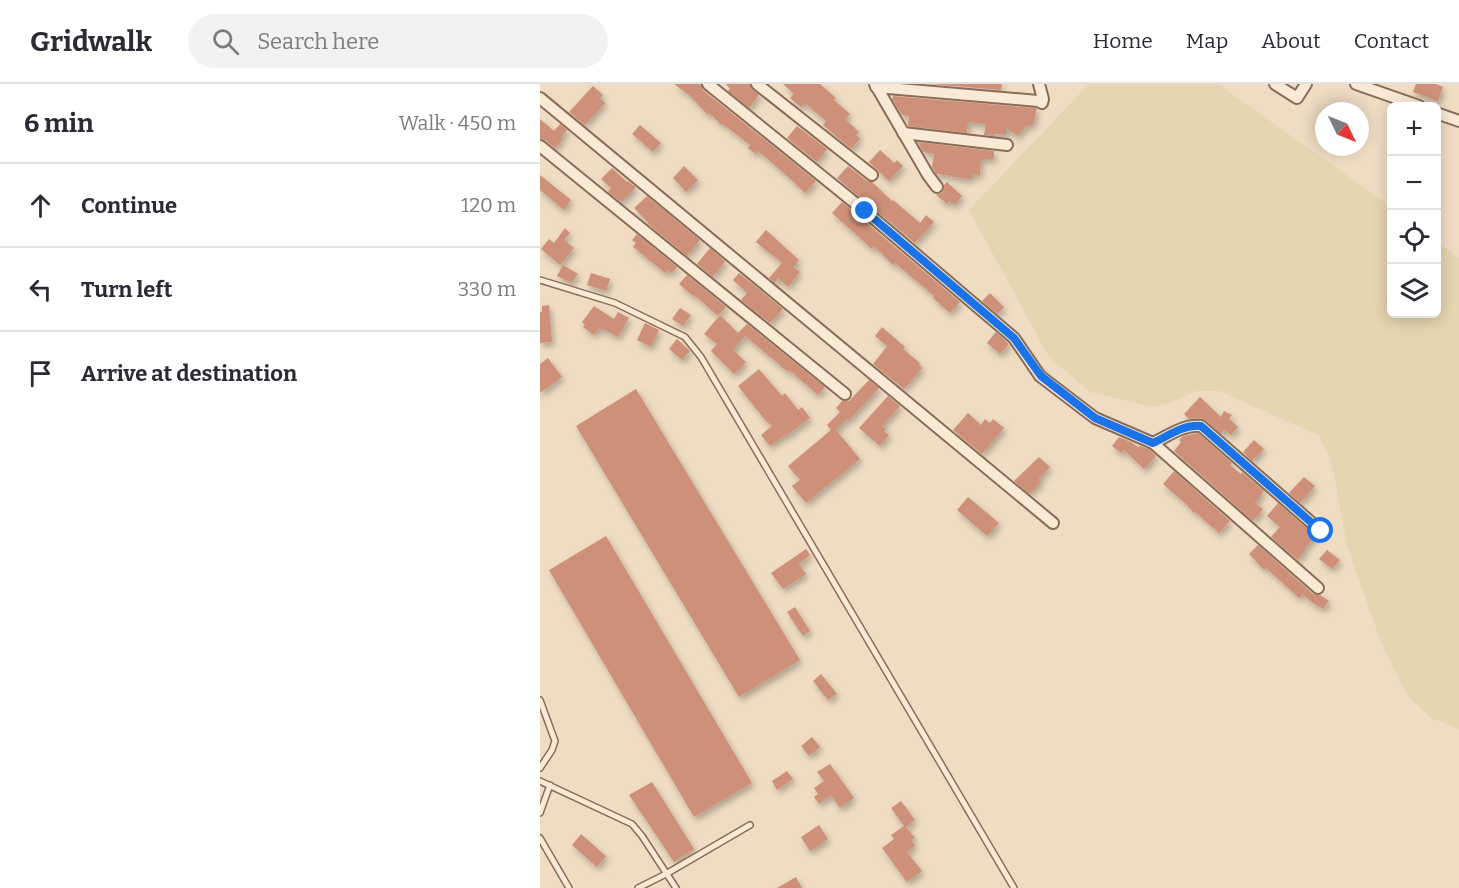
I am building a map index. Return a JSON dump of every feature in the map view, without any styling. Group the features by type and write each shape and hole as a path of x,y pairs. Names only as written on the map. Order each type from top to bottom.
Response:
{"street":[{"path":"708,84 865,211 1014,338 1041,376 1095,418 1153,443 1318,588"},
{"path":"757,84 872,175"},
{"path":"875,85 1042,103 1039,84"},
{"path":"1275,84 1297,98 1306,84"},
{"path":"1356,84 1408,102"},
{"path":"875,85 937,187"},
{"path":"540,98 1053,523"},
{"path":"1441,114 1459,121"},
{"path":"903,133 1007,146"},
{"path":"540,146 845,394"},
{"path":"1153,443 1192,425 1201,426 1321,531"}],"lane":[{"path":"540,280 615,303 685,337 701,357 1014,888"},
{"path":"540,700 555,741 540,768"},
{"path":"540,781 632,824 676,888"},
{"path":"540,813 550,785"},
{"path":"638,888 750,825"},
{"path":"540,838 569,888"}],"shaded area":[{"path":"1089,84 1218,84 1315,153 1315,156 1319,156 1387,204 1387,318 1441,318 1441,245 1459,258 1459,729 1431,718 1406,694 1382,645 1347,546 1329,455 1318,435 1219,391 1197,391 1170,403 1154,407 1090,392 1049,357 969,210"}],"building":[{"path":"674,84 701,84 703,90 816,181 805,193 758,151 756,154 748,148 750,145 709,113 708,115 689,95"},
{"path":"726,84 750,84 759,95 749,108 728,91 730,89"},
{"path":"783,84 820,84 850,114 845,119 859,132 856,135 860,139 851,149 823,125 826,121 805,103 801,107 790,98 794,94"},
{"path":"928,84 1002,84 1001,90"},
{"path":"1416,84 1436,84 1443,87 1438,101 1413,92"},
{"path":"593,86 603,95 600,98 605,103 585,125 569,112"},
{"path":"893,96 1037,109 1034,123 1027,125 1018,136 1006,128 1006,135 994,134 994,136 984,135 986,124 968,122 967,133 908,126 909,116 902,115 892,99"},
{"path":"540,119 554,131 560,124 567,130 555,148 540,139"},
{"path":"640,125 661,143 653,152 632,134"},
{"path":"797,126 827,149 817,162 787,138"},
{"path":"918,142 994,151 994,159 981,159 980,175 972,174 972,179 936,174 932,167 934,154 923,152"},
{"path":"880,150 894,163 897,160 903,166 889,181 869,162"},
{"path":"684,166 698,180 686,192 673,178"},
{"path":"848,166 867,181 872,182 920,223 926,215 934,222 915,243 837,178"},
{"path":"612,168 636,187 621,202 608,192 611,188 601,179"},
{"path":"540,175 571,200 564,210 540,190"},
{"path":"947,182 962,196 955,205 949,201 947,204 936,195 942,193"},
{"path":"647,196 700,240 687,256 647,223 634,208"},
{"path":"842,202 960,302 950,313 933,298 934,296 895,263 893,265 874,246 872,249 832,213"},
{"path":"565,228 570,233 564,240 574,248 560,265 541,249 549,239 554,243"},
{"path":"766,230 799,260 794,267 800,272 788,287 778,278 775,283 769,278 782,263 756,242"},
{"path":"637,234 677,267 671,273 668,270 665,273 633,247 636,243 632,240"},
{"path":"710,248 725,261 713,277 697,264"},
{"path":"563,265 578,274 571,283 557,276"},
{"path":"591,273 610,279 606,291 587,285"},
{"path":"739,273 783,309 770,323 741,300 747,293 733,280"},
{"path":"687,275 726,307 718,316 679,284"},
{"path":"990,293 1004,307 997,314 982,301"},
{"path":"549,305 552,342 540,343 540,312 542,312 542,306"},
{"path":"594,306 614,319 618,312 629,318 618,337 599,328 594,335 583,327 585,325 582,322"},
{"path":"680,308 691,315 683,326 672,319"},
{"path":"720,315 738,333 747,324 825,387 818,395 745,336 733,350 746,362 734,374 711,351 717,344 704,334"},
{"path":"645,323 659,330 651,347 637,340"},
{"path":"882,327 905,347 903,349 920,363 922,368 904,389 873,364 887,346 875,336"},
{"path":"996,332 1009,344 1000,354 987,343"},
{"path":"677,339 690,351 682,360 669,349"},
{"path":"548,358 562,377 540,393 540,364"},
{"path":"759,369 782,396 785,393 798,410 802,407 810,418 770,446 761,435 772,426 738,386"},
{"path":"869,380 879,388 849,420 847,419 836,430 860,459 806,503 792,486 800,480 788,466 831,430 827,425 840,412 836,408 842,401 849,401"},
{"path":"636,389 800,660 739,697 576,426"},
{"path":"888,396 900,406 882,426 889,435 880,446 859,428"},
{"path":"1200,397 1221,417 1224,411 1232,415 1229,419 1238,427 1231,435 1224,429 1221,434 1201,418 1189,419 1184,414"},
{"path":"968,413 981,425 985,419 990,423 993,419 1004,428 982,454 953,430"},
{"path":"1198,433 1232,463 1230,465 1264,491 1255,503 1263,509 1253,521 1174,451 1183,436"},
{"path":"1119,437 1138,447 1149,449 1156,456 1144,469 1124,450 1121,453 1112,446"},
{"path":"1254,440 1264,449 1252,461 1243,452"},
{"path":"1039,457 1050,467 1039,479 1041,482 1029,494 1014,481"},
{"path":"1174,471 1230,521 1219,533 1163,484"},
{"path":"1304,477 1315,486 1300,503 1289,493"},
{"path":"968,497 999,523 987,536 957,510"},
{"path":"1278,503 1316,536 1298,560 1271,537 1280,527 1267,516"},
{"path":"606,536 752,783 694,817 549,570"},
{"path":"1258,545 1313,594 1320,595 1329,601 1323,609 1303,594 1299,598 1266,568 1264,570 1249,554"},
{"path":"806,549 810,555 799,564 806,574 783,589 771,573"},
{"path":"1327,550 1340,560 1332,569 1319,559"},
{"path":"795,607 810,631 803,636 787,612"},
{"path":"821,674 837,694 828,700 813,681"},
{"path":"812,737 820,747 809,756 801,746"},
{"path":"830,764 854,798 840,808 831,795 819,804 814,797 818,794 814,788 824,781 817,772"},
{"path":"787,771 793,779 777,790 772,781"},
{"path":"652,782 694,849 674,862 629,795"},
{"path":"901,801 915,820 906,827 915,838 911,840 915,846 907,852 922,871 907,882 882,848 894,839 891,835 904,826 891,808"},
{"path":"819,825 828,839 810,851 801,837"},
{"path":"581,834 606,856 597,867 572,845"},
{"path":"796,877 802,888 777,888"}],"route":[{"path":"865,211 1014,338 1041,376 1095,418 1153,443 1192,425 1201,426 1321,531"}]}
